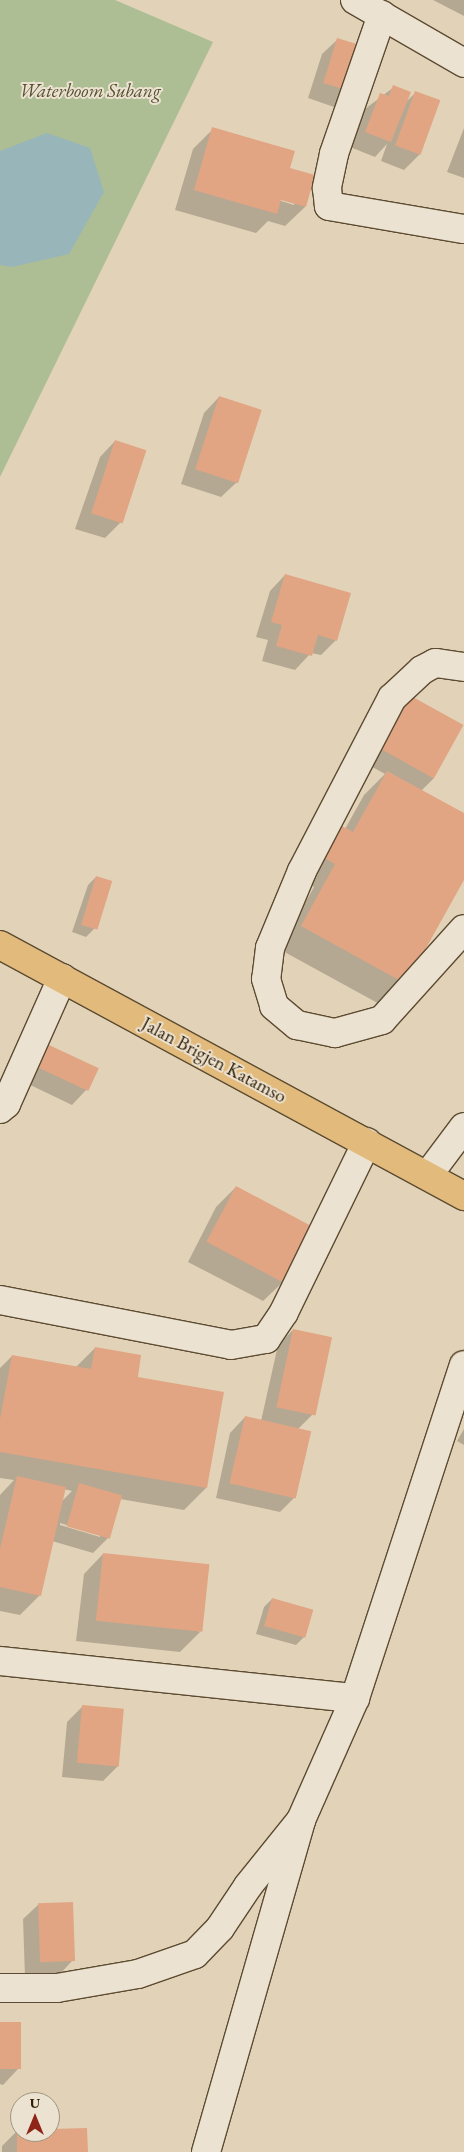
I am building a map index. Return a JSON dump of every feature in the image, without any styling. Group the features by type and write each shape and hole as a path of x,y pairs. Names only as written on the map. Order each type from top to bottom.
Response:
{"main road":[{"name":"Jalan Brigjen Katamso","path":"0,945 464,1196"}],"street":[{"path":"355,0 464,63"},
{"path":"382,15 334,154 328,188 329,206 464,229"},
{"path":"464,667 434,663 422,670 392,698 302,872 270,948 266,978 274,1006 297,1025 335,1033 382,1020 464,929"},
{"path":"0,1108 6,1104 62,978"},
{"path":"428,1175 464,1127"},
{"path":"0,1300 231,1345 266,1339 284,1312 367,1142"},
{"path":"206,2152 302,1820 355,1698 464,1365"},
{"path":"0,1660 355,1698"},
{"path":"0,1988 57,1988 138,1974 195,1954 220,1928 248,1886 302,1820"}],"green space":[{"name":"Waterboom Subang","path":"0,0 115,0 213,42 0,477"}],"water":[{"path":"47,133 90,148 104,192 69,254 12,267 0,265 0,151"}],"building":[{"path":"337,38 366,47 352,92 323,83"},
{"path":"393,85 411,92 391,142 365,132 380,93 389,96"},
{"path":"415,91 440,100 421,155 395,146"},
{"path":"212,127 295,151 290,168 315,175 306,207 281,200 277,214 194,190"},
{"path":"219,396 262,410 238,483 195,469"},
{"path":"115,440 146,450 123,523 91,513"},
{"path":"285,574 351,593 337,641 318,635 312,656 276,646 282,625 271,622"},
{"path":"411,696 463,725 434,778 381,749"},
{"path":"387,771 464,813 464,880 406,984 301,926 335,864 321,856 338,824 353,832"},
{"path":"96,876 112,881 97,930 81,925"},
{"path":"49,1045 99,1068 88,1091 38,1068"},
{"path":"236,1186 314,1227 284,1283 206,1242"},
{"path":"293,1329 332,1337 315,1416 276,1407"},
{"path":"95,1347 141,1355 138,1377 224,1392 207,1488 0,1452 0,1419 12,1355 91,1369"},
{"path":"245,1416 311,1431 296,1499 229,1483"},
{"path":"17,1476 66,1487 41,1596 0,1587 0,1549"},
{"path":"79,1483 122,1495 110,1539 67,1526"},
{"path":"103,1553 209,1564 202,1632 96,1621"},
{"path":"272,1598 313,1610 305,1638 264,1626"},
{"path":"82,1705 124,1709 119,1766 77,1763"},
{"path":"73,1902 75,1961 40,1962 38,1903"},
{"path":"0,2022 21,2022 21,2069 0,2069"},
{"path":"87,2128 88,2152 17,2152 17,2142 60,2142 60,2129"}]}
